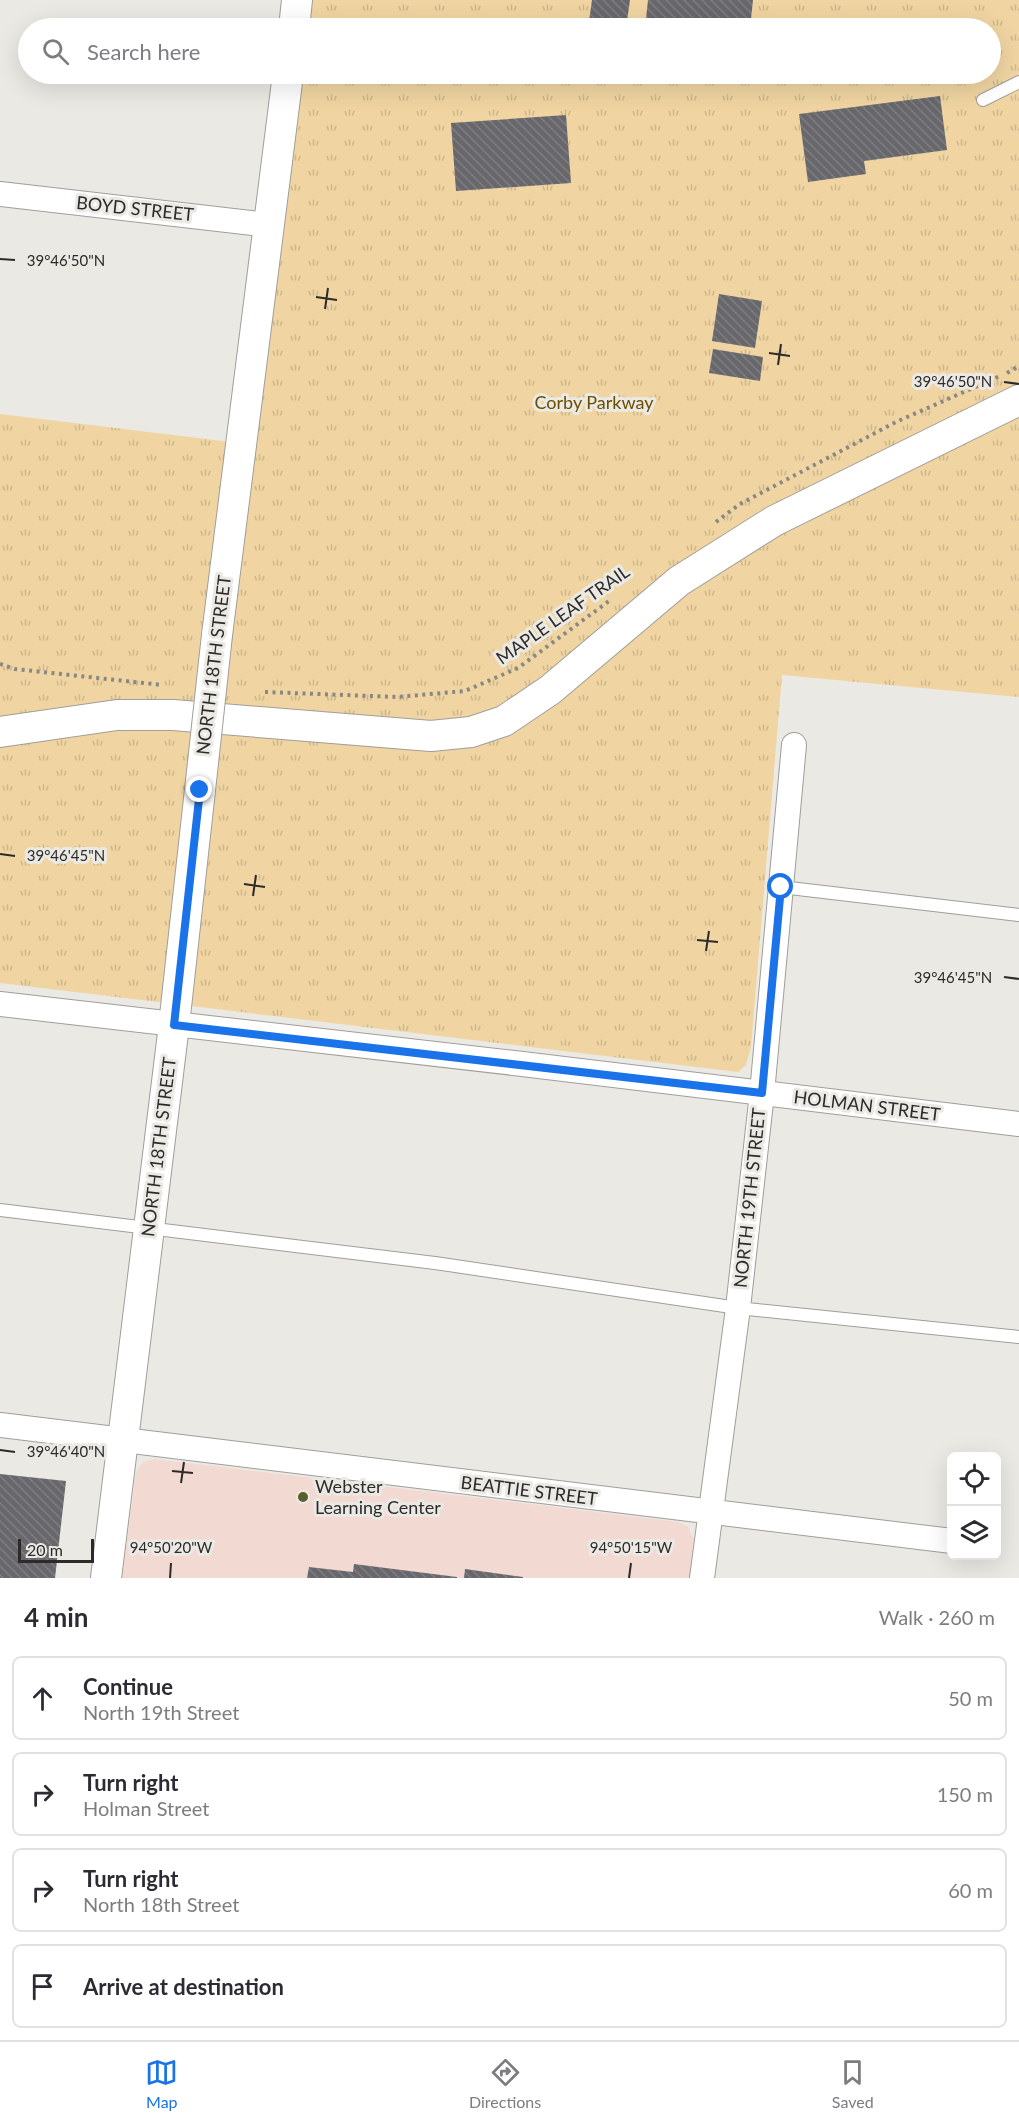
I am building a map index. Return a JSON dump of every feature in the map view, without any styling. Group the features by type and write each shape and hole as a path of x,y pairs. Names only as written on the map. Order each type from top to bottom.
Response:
{"street":[{"path":"295,18 297,0"},
{"name":"NORTH 18TH STREET","path":"106,1578 174,1025 217,634 287,84"},
{"name":"BOYD STREET","path":"0,194 269,225"},
{"path":"0,732 117,715 238,719 431,735 482,729 504,721 550,690 679,581 774,521 1019,400"},
{"name":"NORTH 19TH STREET","path":"702,1578 738,1308 762,1093 794,745"},
{"name":"HOLMAN STREET","path":"0,1004 1019,1124"},
{"name":"BEATTIE STREET","path":"0,1425 122,1442 947,1541"}],"lane":[{"path":"983,100 1019,82"},
{"path":"781,887 1019,915"},
{"path":"0,1210 435,1263 738,1308 1019,1337"}],"path":[{"path":"713,525 740,504 896,422 1019,366"},
{"name":"MAPLE LEAF TRAIL","path":"263,692 397,697 465,691 518,668 611,600"},
{"path":"0,664 15,669 163,685"}],"shaded area":[{"name":"Webster Learning Center","path":"154,1459 678,1522 688,1527 694,1540 690,1578 122,1578 136,1473 142,1463"}],"green space":[{"name":"Corby Parkway","path":"312,0 1019,0 1019,697 782,675 751,1047 746,1065 738,1072 0,983 0,414 257,445 302,84 1001,84 1001,18 310,18"}],"building":[{"path":"592,0 630,0 627,18 589,18"},
{"path":"648,0 753,0 751,18 646,18"},
{"path":"940,96 947,150 864,161 866,174 808,182 799,114"},
{"path":"566,115 571,183 456,191 451,123"},
{"path":"719,294 762,301 755,348 712,341"},
{"path":"713,349 763,357 760,381 709,373"},
{"path":"0,1474 66,1481 55,1578 0,1578"},
{"name":"Webster Learning Center","path":"354,1564 457,1578 307,1578 309,1567 353,1572"},
{"path":"465,1569 523,1577 523,1578 464,1578"}],"place":[{"name":"Webster Learning Center","path":"303,1497"}],"route":[{"path":"200,790 174,1025 762,1093 781,887"}]}
